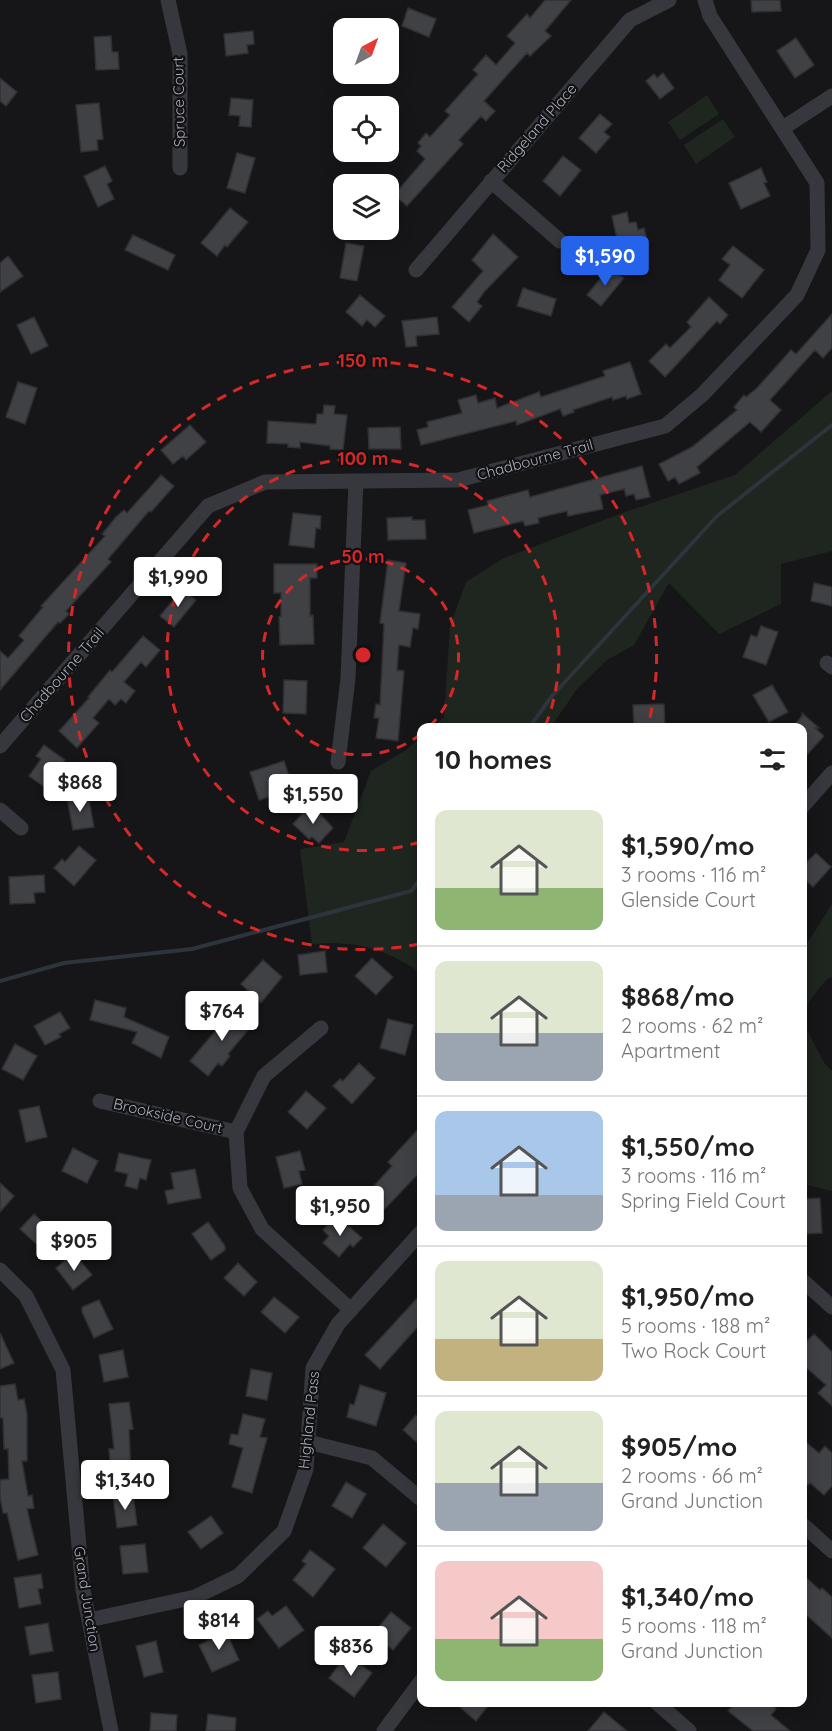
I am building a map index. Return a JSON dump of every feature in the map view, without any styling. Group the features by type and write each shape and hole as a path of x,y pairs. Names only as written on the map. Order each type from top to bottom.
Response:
{"street":[{"name":"Spruce Court","path":"168,0 180,54 180,168"},
{"name":"Ridgeland Place","path":"416,270 630,20 669,0"},
{"name":"Chadbourne Trail","path":"0,746 208,506 265,482 458,480 666,426 702,395 797,295 825,252 818,183 710,16 705,0"},
{"path":"783,128 832,96"},
{"path":"491,181 560,241"},
{"path":"339,762 348,678 356,481"},
{"path":"807,801 832,773"},
{"path":"0,810 21,828"},
{"path":"321,1028 264,1076 236,1132 240,1188 262,1229 351,1310"},
{"name":"Brookside Court","path":"100,1101 236,1132"},
{"name":"Highland Pass","path":"89,1620 195,1597 238,1576 284,1531 306,1469 313,1368 338,1324 417,1237"},
{"name":"Grand Junction","path":"0,1270 26,1296 63,1370 83,1590 111,1731"},
{"path":"807,1284 832,1306"},
{"path":"308,1442 372,1458 417,1496"},
{"path":"807,1528 830,1544"},
{"path":"384,1731 417,1687"},
{"path":"661,1707 680,1728"}],"shaded area":[{"path":"707,95 719,114 680,140 668,122"},
{"path":"723,119 735,137 696,164 684,145"},
{"path":"832,391 832,551 781,564 781,604 719,634 669,583 634,645 607,660 577,689 554,723 437,723 444,717 450,626 466,582 504,558 625,512 735,475"},
{"path":"417,740 417,970 370,948 343,944 312,944 300,849 344,842 371,771 406,750"},
{"path":"832,904 832,977 826,980 807,1004 807,944"},
{"path":"807,1030 825,1064 832,1071 832,1191 807,1185"}],"building":[{"path":"545,0 571,0 545,31 551,36 530,56 527,53 484,101 495,111 486,121 481,116 459,140 463,144 407,206 399,199 399,189 425,159 417,151 421,146 418,143 426,133 430,137 450,115 445,111 478,74 473,70 486,55 496,65 515,43 507,36 527,14 530,18"},
{"path":"751,0 780,0 781,11 752,12"},
{"path":"408,8 436,19 429,37 402,26"},
{"path":"253,31 254,44 247,45 248,53 226,56 224,34"},
{"path":"111,36 112,52 118,52 119,69 96,70 94,37"},
{"path":"796,38 814,65 795,78 777,51"},
{"path":"663,73 674,88 660,99 646,81 654,74 657,78"},
{"path":"0,78 17,92 6,106 0,101"},
{"path":"231,98 253,100 251,127 239,126 240,116 229,115"},
{"path":"99,103 103,139 97,140 98,150 81,152 76,105"},
{"path":"600,114 612,124 604,132 610,137 596,153 579,138"},
{"path":"237,153 255,158 245,193 227,188"},
{"path":"563,156 581,170 560,196 543,181"},
{"path":"105,166 112,181 107,184 114,199 98,207 84,176"},
{"path":"761,168 770,196 741,209 729,183"},
{"path":"230,208 248,222 217,256 201,243"},
{"path":"627,212 629,223 636,222 638,230 644,228 647,241 619,248 612,216"},
{"path":"493,234 518,257 484,292 477,302 482,306 469,322 452,307 483,271 472,260"},
{"path":"133,235 175,255 168,270 125,250"},
{"path":"346,243 364,246 357,281 340,278"},
{"path":"733,246 764,270 742,298 719,280 730,265 722,259"},
{"path":"8,256 23,276 0,292 0,263"},
{"path":"608,269 612,269 624,278 601,306 587,295"},
{"path":"523,288 556,299 551,316 517,306"},
{"path":"360,295 385,316 375,327 367,320 362,326 346,312"},
{"path":"709,297 728,315 720,324 717,321 665,377 649,361 666,344 670,348 691,327 687,322"},
{"path":"832,314 832,348 823,358 815,350 770,400 781,410 761,432 750,422 697,467 700,473 679,484 675,477 668,481 659,464 692,447 737,410 734,407 744,395 746,397 757,388 791,350 796,354"},
{"path":"34,317 48,346 31,354 17,325"},
{"path":"437,317 439,334 416,336 417,346 406,347 402,321"},
{"path":"630,362 641,394 627,399 626,396 613,400 612,397 573,410 574,412 563,416 560,409 517,425 516,421 421,445 417,430 428,427 427,422 462,413 458,400 476,395 478,403 495,398 497,408 539,392 541,397 605,376 603,371"},
{"path":"18,382 37,388 25,424 6,417"},
{"path":"324,405 335,406 334,414 347,415 343,450 300,442 300,448 288,447 288,444 267,443 268,421 316,424 317,414 323,414"},
{"path":"190,425 206,442 186,460 183,456 173,464 161,450"},
{"path":"400,427 401,449 369,449 368,428"},
{"path":"642,466 650,497 636,500 634,494 626,496 624,489 600,495 603,509 568,516 567,511 538,518 539,523 525,526 523,521 474,533 468,510 488,505 487,501 528,490 530,497"},
{"path":"161,475 174,486 108,559 111,562 66,611 69,614 60,623 58,622 0,690 0,651 8,658 24,640 19,636 43,607 41,606 105,536 102,534 116,517 124,510 127,513"},
{"path":"293,513 321,516 320,529 316,528 314,548 289,545"},
{"path":"412,517 412,520 425,520 426,539 388,540 387,518"},
{"path":"388,560 406,563 399,611 420,614 418,629 413,628 410,647 399,645 397,670 404,671 398,741 376,738 379,718 374,718 376,704 380,705 384,624 380,623"},
{"path":"274,564 317,564 317,578 310,578 310,616 313,615 314,644 280,645 281,593 274,593"},
{"path":"814,583 832,587 832,606 811,601"},
{"path":"182,589 196,600 174,627 160,616"},
{"path":"761,626 778,632 766,665 743,657 751,635 757,637"},
{"path":"143,636 160,650 146,667 141,662 124,682 135,691 126,703 121,699 115,705 109,699 93,718 99,723 77,748 59,731 89,698 110,670 112,672"},
{"path":"284,680 307,681 306,714 283,713"},
{"path":"772,685 788,712 769,722 753,695"},
{"path":"664,704 665,723 634,723 633,705"},
{"path":"802,713 819,728 815,728 824,736 807,755 807,723 796,723"},
{"path":"44,745 65,760 46,788 29,776 41,759 36,756"},
{"path":"284,761 289,776 285,777 290,790 259,800 250,772"},
{"path":"88,795 94,827 73,830 67,798"},
{"path":"311,804 333,828 319,843 312,837 309,839 293,824"},
{"path":"79,846 96,860 74,886 54,868 62,859 65,862"},
{"path":"816,853 831,867 813,887 807,882 807,862"},
{"path":"44,875 45,892 34,893 35,903 10,904 9,877"},
{"path":"325,951 327,972 300,975 298,955"},
{"path":"372,958 393,977 376,995 355,976"},
{"path":"263,960 282,977 261,1003 241,984"},
{"path":"95,1000 126,1008 124,1017 169,1037 161,1058 132,1043 137,1032 90,1020"},
{"path":"238,1010 254,1023 228,1054 230,1056 222,1066 218,1063 208,1076 190,1061 217,1029 215,1027 225,1015 230,1020"},
{"path":"60,1012 70,1028 59,1034 61,1037 45,1045 34,1026"},
{"path":"388,1019 413,1025 405,1055 380,1048"},
{"path":"15,1044 37,1056 23,1080 2,1069"},
{"path":"359,1063 375,1078 352,1104 333,1086 340,1079 343,1081"},
{"path":"306,1091 326,1108 307,1129 288,1112"},
{"path":"39,1106 47,1137 26,1142 19,1110"},
{"path":"417,1130 417,1175 378,1216 361,1200 392,1166 388,1162"},
{"path":"73,1148 98,1161 87,1183 62,1171"},
{"path":"300,1151 305,1170 299,1171 302,1184 284,1188 276,1157"},
{"path":"119,1153 151,1160 146,1180 140,1178 137,1189 125,1186 128,1174 115,1171"},
{"path":"195,1169 201,1198 168,1204 165,1191 174,1189 171,1173"},
{"path":"0,1183 14,1196 0,1212"},
{"path":"820,1198 822,1233 807,1234 807,1199"},
{"path":"34,1214 56,1235 43,1250 20,1229"},
{"path":"334,1218 340,1225 343,1221 362,1238 353,1247 350,1244 339,1257 323,1243 329,1236 323,1230"},
{"path":"208,1222 225,1246 225,1250 211,1260 192,1234"},
{"path":"74,1253 92,1275 73,1290 56,1268"},
{"path":"238,1263 257,1282 244,1296 224,1278"},
{"path":"274,1297 299,1317 285,1333 261,1312"},
{"path":"417,1298 417,1328 380,1369 365,1355"},
{"path":"99,1300 113,1329 94,1338 82,1312 82,1307"},
{"path":"0,1333 14,1363 0,1369"},
{"path":"814,1334 832,1352 832,1406 818,1393 826,1385 807,1368 807,1341"},
{"path":"123,1350 128,1377 104,1382 99,1355"},
{"path":"251,1369 272,1373 267,1400 246,1396"},
{"path":"15,1384 18,1400 24,1399 27,1414 27,1461 22,1461 28,1496 32,1495 34,1508 27,1509 38,1555 18,1560 7,1513 3,1513 0,1497 0,1480 9,1479 8,1449 4,1449 3,1418 0,1418 0,1386"},
{"path":"360,1385 386,1393 376,1426 347,1417 350,1404 354,1405"},
{"path":"129,1402 133,1429 129,1430 131,1475 111,1476 109,1449 114,1449 109,1404"},
{"path":"243,1414 265,1419 260,1437 267,1438 252,1493 232,1487 243,1448 229,1444 231,1434 238,1435"},
{"path":"416,1415 417,1416 417,1443 403,1430"},
{"path":"807,1443 819,1453 825,1446 832,1453 832,1486 824,1495 810,1483 808,1485"},
{"path":"346,1482 366,1494 352,1518 332,1506"},
{"path":"133,1493 137,1525 117,1528 113,1496"},
{"path":"211,1516 223,1533 201,1549 188,1532"},
{"path":"383,1524 406,1543 386,1567 363,1548"},
{"path":"145,1544 148,1572 123,1574 120,1546"},
{"path":"310,1550 335,1569 313,1597 293,1580 306,1564 302,1561"},
{"path":"41,1574 43,1588 38,1589 41,1604 19,1608 14,1578"},
{"path":"807,1578 832,1597 832,1638 807,1616"},
{"path":"286,1606 304,1630 279,1648 257,1619 268,1611 272,1616"},
{"path":"391,1612 411,1628 393,1650 373,1634"},
{"path":"48,1623 53,1651 30,1655 25,1627"},
{"path":"224,1627 239,1660 212,1672 199,1645 214,1638 212,1633"},
{"path":"156,1641 163,1672 144,1677 136,1646"},
{"path":"353,1659 372,1673 354,1697 329,1678 341,1662 347,1667"},
{"path":"58,1672 61,1699 36,1703 32,1675"},
{"path":"460,1707 487,1707 476,1721"},
{"path":"732,1707 774,1707 776,1709 771,1715 790,1731 753,1731 728,1711"},
{"path":"604,1712 627,1731 588,1731"},
{"path":"151,1713 177,1715 176,1731 150,1731"},
{"path":"208,1714 236,1718 235,1731 206,1731"}],"waterway":[{"path":"533,723 552,696 717,516 832,425"},
{"path":"0,981 64,963 192,949 411,891 417,883"}]}
